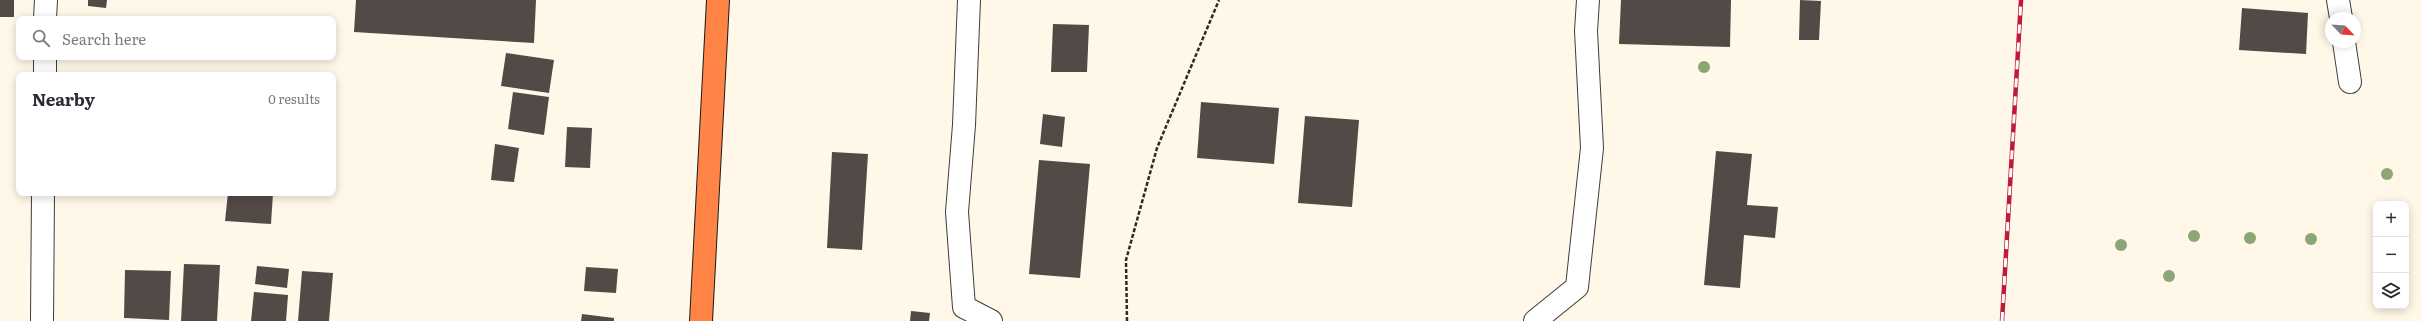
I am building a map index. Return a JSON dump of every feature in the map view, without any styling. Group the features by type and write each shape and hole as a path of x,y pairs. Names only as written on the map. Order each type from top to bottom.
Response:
{"highway":[{"path":"701,321 718,0"}],"street":[{"path":"45,16 46,0"},
{"path":"969,0 964,125 957,212 964,307 991,321"},
{"path":"1535,321 1577,287 1592,148 1586,31 1588,0"},
{"path":"2338,0 2340,12"},
{"path":"2345,48 2350,82"},
{"path":"45,60 45,72"},
{"path":"42,321 43,196"}],"path":[{"path":"1127,321 1126,260 1157,148 1219,0"}],"building":[{"path":"0,0 14,0 14,17 0,17"},
{"path":"88,0 107,0 106,8 88,6"},
{"path":"356,0 536,0 534,43 354,32"},
{"path":"1621,0 1731,0 1730,47 1619,44"},
{"path":"1800,0 1821,1 1819,40 1799,40"},
{"path":"2242,8 2308,13 2306,54 2239,50"},
{"path":"1053,24 1089,25 1087,72 1051,72"},
{"path":"506,53 554,60 549,93 501,86"},
{"path":"513,92 549,97 544,135 508,129"},
{"path":"1201,102 1279,108 1274,164 1197,158"},
{"path":"1043,114 1065,117 1062,147 1040,144"},
{"path":"1305,116 1359,120 1352,207 1298,203"},
{"path":"567,127 592,128 590,168 565,167"},
{"path":"495,144 519,148 514,182 491,180"},
{"path":"1716,151 1752,154 1747,205 1778,207 1775,238 1744,235 1740,288 1704,285"},
{"path":"832,152 868,154 862,250 827,248"},
{"path":"1039,160 1090,164 1080,278 1029,274"},
{"path":"228,196 273,196 271,224 225,221"},
{"path":"184,264 220,265 217,321 181,321"},
{"path":"257,266 289,269 287,288 255,284"},
{"path":"586,267 618,269 616,293 584,291"},
{"path":"125,270 171,271 169,320 124,318"},
{"path":"302,271 333,273 329,321 298,321"},
{"path":"254,292 288,295 286,321 251,321"},
{"path":"911,311 930,313 929,321 910,321"},
{"path":"582,314 614,318 614,321 581,321"}],"railway":[{"path":"2002,321 2021,0"}]}
